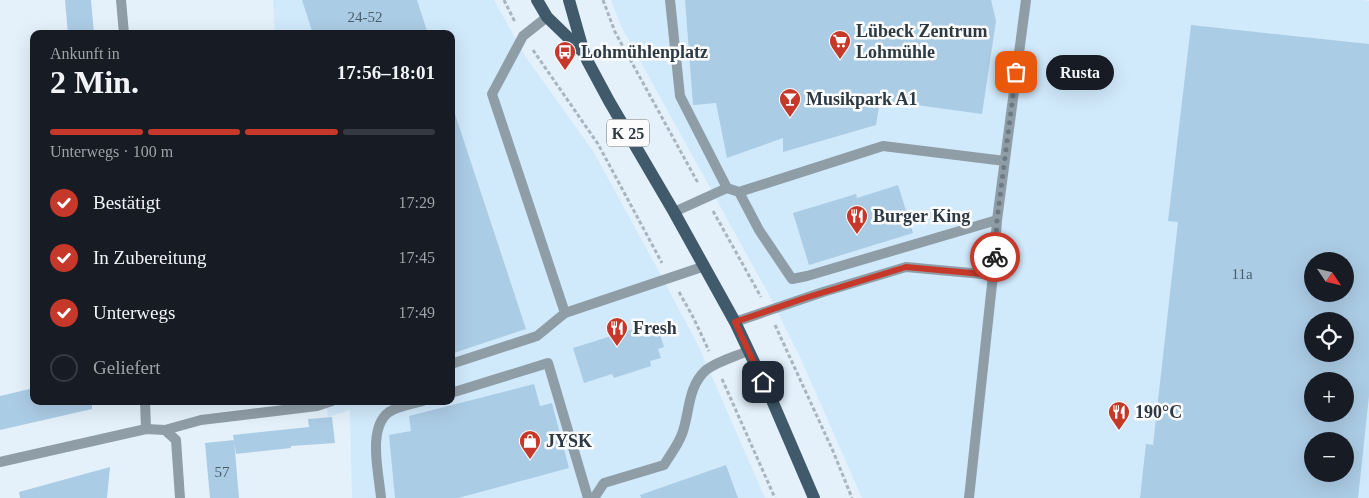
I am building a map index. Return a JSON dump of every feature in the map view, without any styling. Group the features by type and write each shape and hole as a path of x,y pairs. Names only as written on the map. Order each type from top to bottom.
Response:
{"main road":[{"name":"K 25","path":"537,0 548,17 584,53"},
{"name":"K 25","path":"569,0 584,53 609,102 705,266 735,322 771,398 814,498"}],"street":[{"path":"121,0 124,30"},
{"path":"670,0 680,96 727,188"},
{"path":"969,498 993,275 997,220 1026,0"},
{"path":"548,17 523,36 492,94 565,313"},
{"path":"674,212 727,188 739,192 883,146 1005,161"},
{"path":"739,192 760,230 792,280 997,220"},
{"path":"455,363 536,336 565,313 705,266"},
{"path":"735,322 906,267 993,275"},
{"path":"594,498 604,483 664,464 682,435 690,395 695,383 705,371 716,364 748,351"},
{"path":"455,392 548,363 588,498"},
{"path":"145,405 146,429"},
{"path":"0,462 146,429 165,430 202,420 319,405"},
{"path":"381,498 376,434 382,419 391,411 410,405"},
{"path":"165,430 176,440 180,498"}],"path":[{"path":"504,0 523,36 598,144 693,317 716,364 775,498"},
{"path":"603,0 615,32 768,310 833,451 852,498"}],"shaded area":[{"path":"273,0 494,0 525,56 593,151 657,268 699,347 765,498 352,498 350,410 328,417 326,405 455,405 455,30 275,30"},
{"path":"611,0 1369,1 1369,498 862,498 800,357 768,293 621,26"}],"building":[{"path":"65,0 91,0 94,30 68,30"},
{"path":"302,0 417,0 427,30 312,30"},
{"name":"Lübeck Zentrum Lohmühle","path":"685,0 991,0 996,21 982,114 880,100 876,125 783,152 783,138 727,158 716,103 693,105"},
{"path":"1191,25 1369,44 1369,396 1358,498 1140,498 1146,444 1153,445 1178,222 1168,221"},
{"path":"455,114 526,329 455,353"},
{"path":"898,185 913,233 809,265 793,213 856,194 857,198"},
{"path":"656,322 664,347 658,349 661,358 650,361 651,366 614,378 612,374 584,383 573,348"},
{"path":"534,384 540,406 552,403 569,468 458,498 395,498 389,435 411,431 409,416"},
{"path":"30,389 30,405 92,405 92,409 0,430 0,396"},
{"path":"332,417 335,443 291,446 291,448 236,454 233,435 309,427 308,419"},
{"path":"234,440 239,498 210,498 205,443"},
{"path":"726,465 738,498 641,498 640,495"},
{"path":"110,467 107,498 20,498 19,492"}],"way so far":[{"path":"995,257 997,220 1016,72"}],"place":[{"name":"Lübeck Zentrum Lohmühle","path":"840,60"},
{"name":"Lohmühlenplatz","path":"565,71"},
{"name":"Rusta","path":"1016,72"},
{"name":"Musikpark A1","path":"790,118"},
{"name":"Burger King","path":"857,235"},
{"name":"Fresh","path":"617,347"},
{"name":"190°C","path":"1119,431"},
{"name":"JYSK","path":"530,460"}],"route":[{"path":"763,382 735,322 906,267 993,275 995,257"}]}
